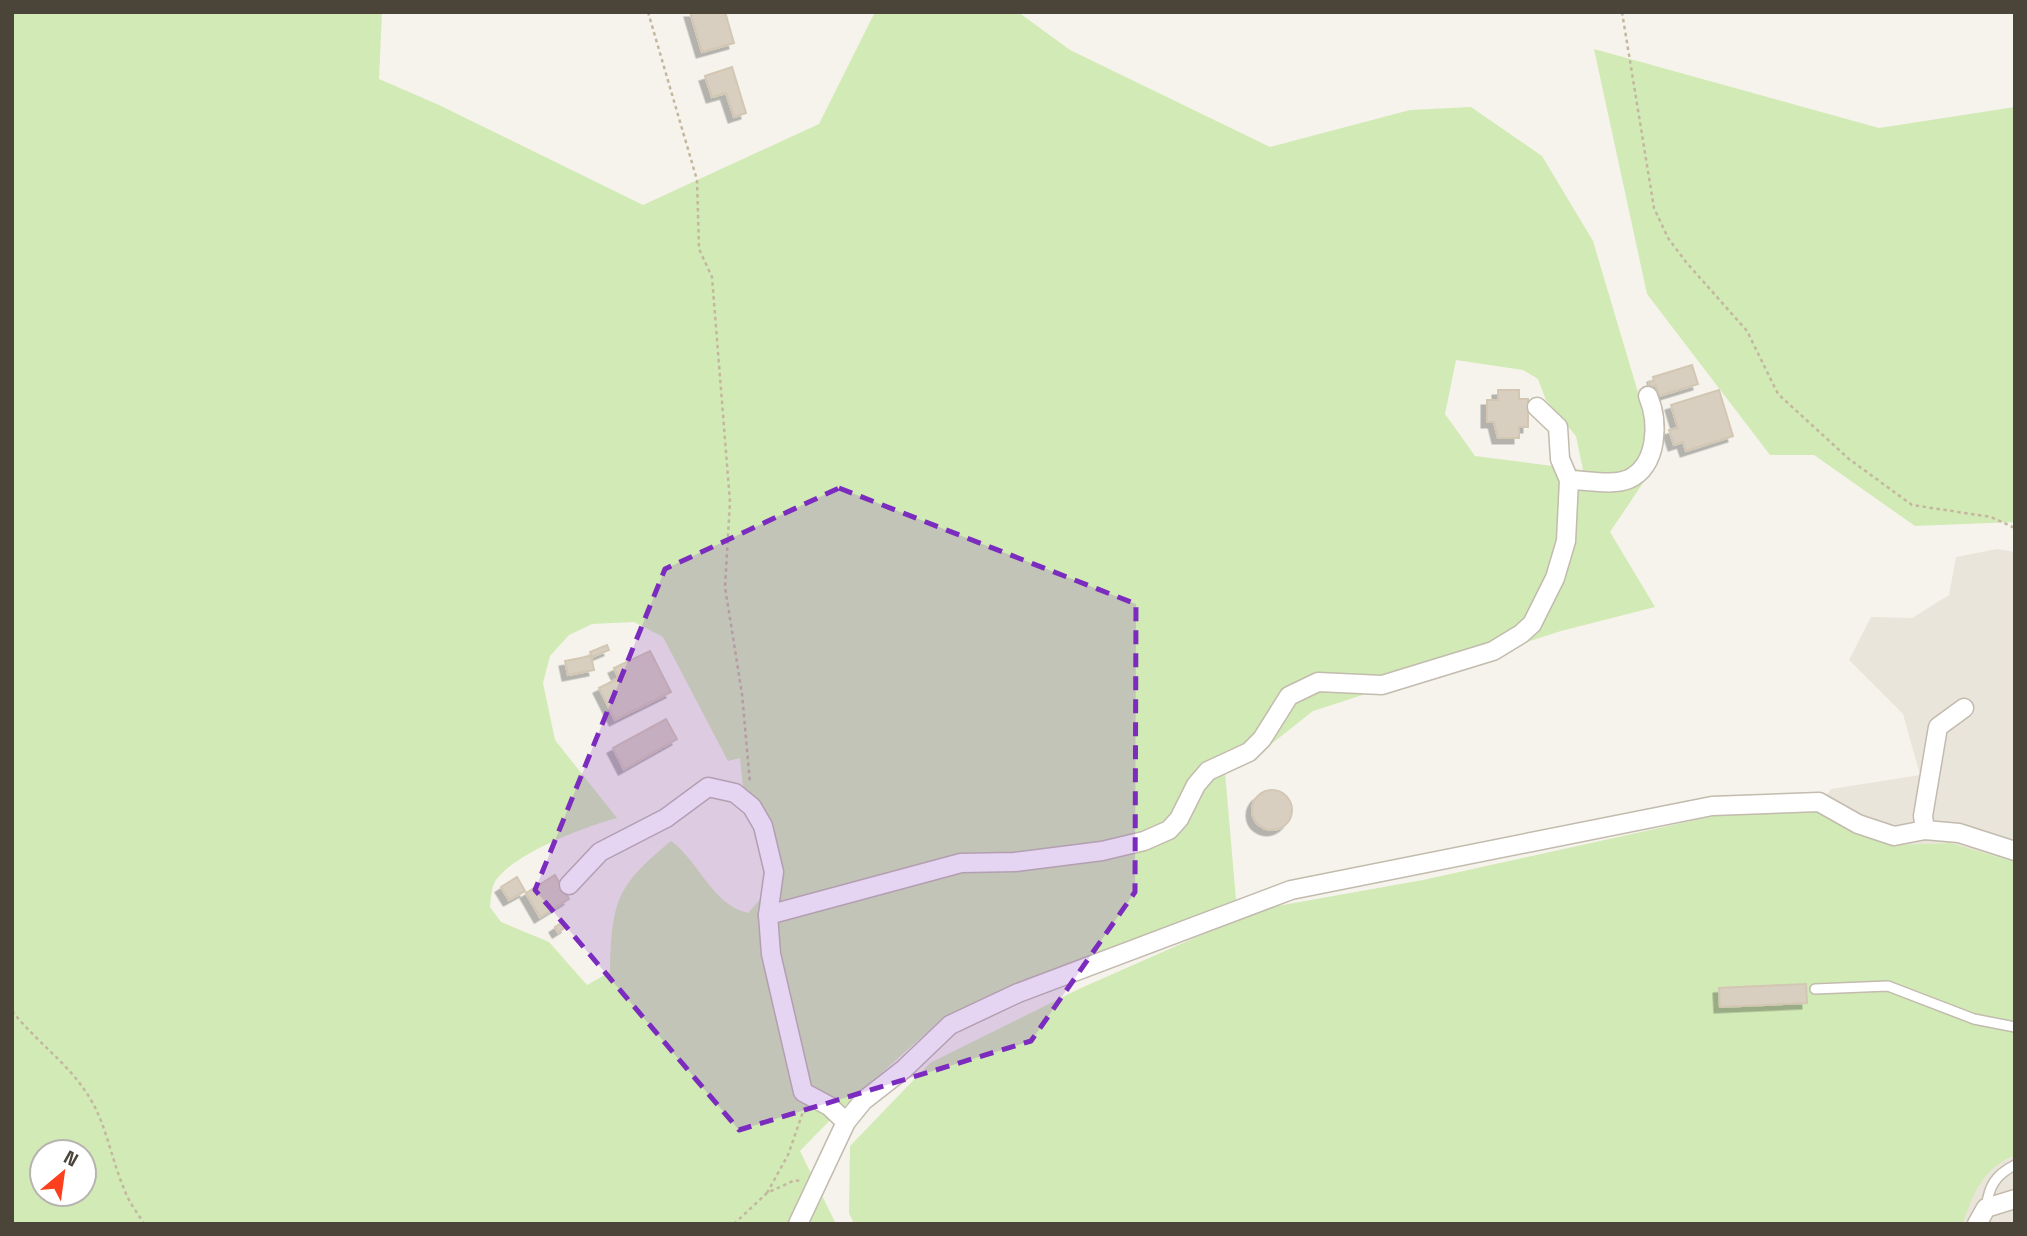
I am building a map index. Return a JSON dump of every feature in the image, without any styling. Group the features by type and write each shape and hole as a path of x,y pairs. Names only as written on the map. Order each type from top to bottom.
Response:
{"street":[{"path":"1569,480 1627,480 1641,469 1653,448 1654,429 1648,396"},
{"path":"768,915 961,863 1015,862 1102,851 1144,841 1169,830 1179,819 1196,785 1208,771 1249,751 1262,739 1289,696 1318,682 1382,685 1493,651 1521,634 1532,624 1555,578 1566,541 1569,480 1560,459 1558,427 1536,407"},
{"path":"1925,831 1923,816 1938,727 1964,708"},
{"path":"569,885 600,852 666,818 708,787 719,787 735,793 752,807 763,826 774,873 768,915 778,993 803,1092 829,1106 846,1122"},
{"path":"797,1224 846,1122 863,1101 904,1069 950,1026 1018,993 1291,890 1712,806 1819,802 1858,824 1895,836 1925,831 1959,833 2015,851"},
{"path":"1981,1216 2015,1199"}],"lane":[{"path":"1815,989 1888,986 1974,1019 2015,1027"},
{"path":"1981,1216 1988,1189 2000,1172 2015,1165"}],"path":[{"path":"648,12 697,180 699,249 712,277 730,502 725,587 742,694 752,807"},
{"path":"1622,12 1654,208 1668,238 1686,262 1747,331 1778,394 1849,459 1912,505 1991,517 2015,528"},
{"path":"12,1011 26,1029 51,1048 74,1073 93,1102 125,1193 144,1224"},
{"path":"734,1224 767,1193 788,1155 803,1116 803,1092"},
{"path":"767,1193 795,1180 817,1184"}],"highlighted area":[{"path":"839,488 1136,604 1135,892 1031,1041 739,1130 535,890 665,569"}],"shaded area":[{"path":"1997,549 2015,552 2015,862 1951,843 1892,845 1816,810 1831,789 1920,775 1903,714 1849,660 1871,617 1912,618 1949,595 1956,557"},
{"path":"2015,1156 2015,1224 1963,1224 1972,1195 1984,1178 1996,1164"}],"green space":[{"path":"12,12 382,12 379,79 439,105 643,205 819,124 875,12 1018,12 1070,50 1270,147 1410,110 1471,107 1542,156 1593,241 1645,416 1653,459 1647,477 1610,532 1655,607 1561,631 1313,711 1270,745 1225,772 1236,900 1012,985 935,1025 837,1113 800,1151 836,1224 12,1224","holes":["1456,360 1523,370 1538,379 1546,400 1576,436 1583,470 1475,456 1445,414","634,622 663,637 728,761 740,758 746,815 760,837 765,894 748,913 736,908 715,892 671,841 638,871 620,897 612,928 610,972 587,985 549,942 501,922 490,907 492,890 496,880 518,860 569,834 617,818 555,740 543,683 550,656 569,635 592,624"]},
{"path":"1594,49 1879,128 2015,107 2015,522 1915,526 1814,455 1770,455 1647,294"},
{"path":"1816,810 1892,845 1951,843 2015,862 2015,1156 1987,1174 1975,1192 1963,1224 854,1224 849,1213 850,1146 930,1063 1081,988 1260,909 1423,880 1736,811"}],"building":[{"path":"690,12 725,12 734,43 702,52"},
{"path":"732,67 746,113 734,117 726,93 712,97 705,76"},
{"path":"1692,365 1698,384 1659,396 1656,385 1650,387 1649,382 1654,381 1653,377"},
{"path":"1498,390 1519,390 1519,399 1528,399 1528,427 1519,427 1519,438 1498,438 1494,422 1487,422 1487,400 1498,400"},
{"path":"1719,390 1733,436 1686,451 1683,442 1674,445 1669,430 1678,428 1671,405"},
{"path":"607,645 609,650 592,657 590,652"},
{"path":"650,651 671,692 615,720 599,688 619,678 614,668"},
{"path":"591,656 594,670 568,675 565,661"},
{"path":"666,719 677,739 624,769 613,748"},
{"path":"1272,790 1280,791 1286,796 1291,802 1291,818 1286,824 1280,829 1272,830 1264,829 1258,824 1253,818 1252,810 1253,802 1258,796 1264,791"},
{"path":"555,875 569,899 540,917 526,893"},
{"path":"517,877 525,891 509,900 501,887"},
{"path":"563,922 566,927 558,932 555,927"},
{"path":"1806,984 1807,1003 1720,1007 1719,988"}]}
